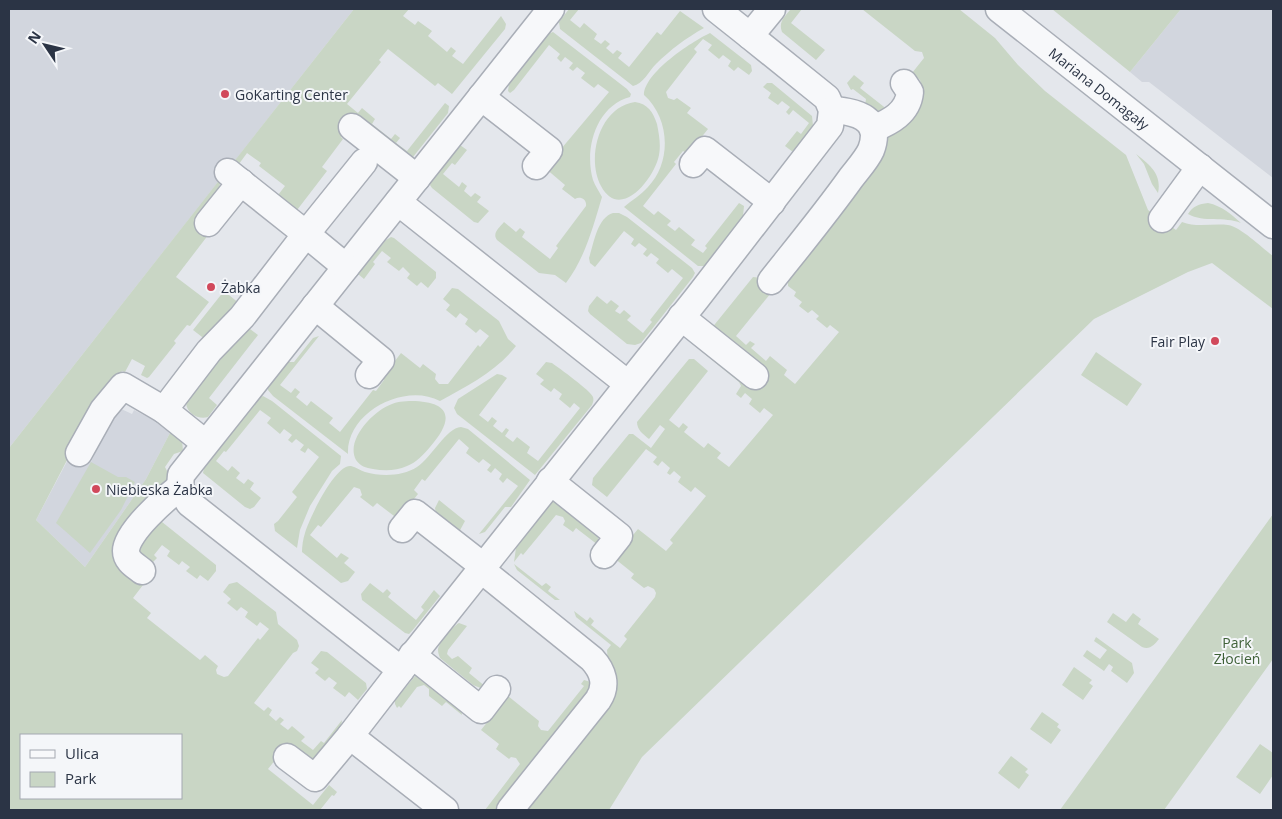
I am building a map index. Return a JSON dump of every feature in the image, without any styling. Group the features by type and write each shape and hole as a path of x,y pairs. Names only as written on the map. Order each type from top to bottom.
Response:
{"street":[{"path":"287,756 316,778 827,130 831,122 832,110 824,95 716,9"},
{"path":"750,36 772,9"},
{"name":"Mariana Domagały","path":"999,9 1273,225"},
{"path":"497,689 474,718 406,663 189,503 180,487 181,475 185,469 481,97 541,12"},
{"path":"873,129 892,121 907,103 910,92 904,83"},
{"path":"481,97 548,150"},
{"path":"771,281 840,194 870,151 874,136 873,129 860,115 848,111 832,110"},
{"path":"352,127 417,178"},
{"path":"705,149 772,202"},
{"path":"164,410 209,351 242,317 364,162"},
{"path":"1162,219 1200,167"},
{"path":"208,224 234,177 346,267"},
{"path":"398,202 628,384"},
{"path":"315,306 382,359"},
{"path":"681,317 755,376"},
{"path":"80,452 103,410 127,379 205,443"},
{"path":"550,481 619,536 604,555"},
{"path":"142,572 128,559 126,552 128,544 152,510 180,487"},
{"path":"415,513 474,559 489,576 592,659 601,670 604,680 602,694 510,810"},
{"path":"350,736 445,810"}],"shaded area":[{"path":"9,9 354,9 9,448"},
{"path":"1181,9 1273,9 1273,178 1149,82 1142,82 1130,72"},
{"name":"Niebieska Żabka","path":"117,407 132,414 134,410 171,431 146,479 85,567 36,520 72,452 91,462"}],"green space":[{"path":"354,9 409,9 403,16 415,25 418,21 432,31 428,36 447,52 451,47 456,51 452,56 463,64 501,16 506,24 505,29 452,94 438,83 435,86 388,49 379,60 381,62 347,104 358,113 362,108 375,119 372,124 391,139 395,134 400,138 396,143 407,151 445,103 449,106 448,113 413,157 345,132 341,137 343,139 322,167 327,171 294,214 275,199 285,186 259,166 261,163 247,153 236,168 232,164"},
{"path":"569,9 579,9 570,20 580,28 584,23 597,34 594,39 601,44 605,40 610,44 606,48 613,54 617,50 622,53 618,58 629,67 657,32 661,35 680,11 704,28 673,49 656,64 643,80 633,86 560,29 559,22"},
{"path":"791,9 802,9 791,23 825,50 816,60 782,32 782,22"},
{"path":"862,9 959,9 995,38 1018,65 1045,91 1126,155 1148,210 1176,230 1182,222 1193,225 1228,225 1245,234 1273,256 1273,309 1212,263 1188,272 1094,319 642,757 609,810 520,810 608,663 607,650 611,645 576,617 574,611 587,621 590,617 594,621 591,625 620,648 627,639 624,636 655,597 656,593 654,589 648,586 644,588 631,578 634,574 614,558 638,529 666,551 673,543 670,540 706,496 695,487 691,492 678,482 681,477 674,471 670,475 667,473 670,468 662,461 658,466 653,462 657,457 646,449 607,497 592,485 593,478 629,434 633,434 651,448 665,429 660,425 649,439 639,430 637,422 689,359 694,359 708,371 669,420 679,428 683,423 688,427 684,432 704,448 708,443 721,453 717,458 729,467 773,415 764,408 760,413 749,404 752,399 745,393 741,398 736,394 741,386 739,382 691,343 691,340 711,329 753,277 762,278 775,288 736,336 746,345 750,341 755,344 751,348 766,361 770,356 787,370 784,375 795,384 839,332 830,325 827,328 816,319 819,316 812,310 808,313 799,306 802,302 794,296 796,292 788,286 788,281 814,249 883,140 922,88 920,80 912,73 924,58 922,52 915,51"},
{"path":"1052,9 1181,9 1130,72"},
{"path":"553,32 631,94 630,97 618,102 609,109 595,130 590,155 591,168 594,182 602,197 583,253 566,283 555,275 539,273 497,240 495,235 504,222 516,232 520,228 525,232 522,237 550,259 558,248 556,246 586,206 583,199 575,199 562,189 565,185 545,168 609,92 598,84 594,88 581,78 585,73 577,67 573,71 569,68 573,63 565,57 561,62 557,58 560,54 549,45 514,90 510,93 508,91 509,84 548,34"},
{"path":"710,33 751,65 752,71 749,75 738,67 734,71 728,66 731,61 723,55 719,59 708,50 712,45 703,39 694,49 697,52 666,92 668,98 674,100 677,98 691,108 687,113 708,129 688,154 683,151 674,162 676,164 643,206 654,215 658,211 671,221 667,225 675,231 679,227 695,240 691,245 703,253 707,248 705,246 739,203 744,206 741,220 705,266 698,266 624,207 645,190 656,177 664,153 665,140 663,128 653,105 644,95 646,86 670,59"},
{"path":"854,75 864,83 860,88 888,110 881,115 865,106 866,99 853,89 851,90 847,83"},
{"path":"767,83 772,83 812,116 813,126 793,152 785,146 797,131 801,134 809,123 793,110 789,115 786,112 790,107 782,101 778,105 768,98 771,93 763,87"},
{"path":"635,102 647,107 654,116 659,136 659,155 651,175 636,193 618,200 609,196 601,186 595,162 596,148 604,123 612,113 623,106"},
{"path":"460,145 467,150 455,165 452,163 443,174 459,187 462,182 467,186 464,191 471,197 475,193 481,197 477,202 489,211 478,223 474,222 430,185 431,181"},
{"path":"1136,154 1154,170 1158,180 1158,193 1144,164"},
{"path":"221,178 212,230 176,277 209,302 190,326 187,325 174,341 176,343 149,377 141,375 145,366 132,359 125,372 122,371 94,408 36,520 85,567 146,479 171,431 182,440 183,451 174,454 165,467 170,477 158,490 121,568 143,585 133,598 151,613 147,618 200,660 205,655 218,666 217,674 224,677 228,676 258,638 260,640 269,629 260,622 257,626 245,617 248,612 241,607 237,611 227,603 231,599 223,592 229,584 237,582 276,612 278,624 297,640 299,646 297,651 293,653 254,703 264,711 268,707 272,710 269,715 276,721 280,717 284,720 280,724 288,730 292,726 305,737 301,741 313,750 321,741 324,743 342,720 341,727 316,758 276,759 268,769 313,805 329,785 337,792 334,796 332,795 320,810 9,810 9,448"},
{"path":"1208,203 1222,208 1241,223 1194,217 1188,214 1196,206"},
{"path":"613,213 619,213 627,217 692,268 695,273 641,343 635,345 627,344 590,314 588,311 589,306 597,296 607,304 611,300 619,306 615,311 620,314 624,310 631,316 627,320 643,333 652,322 650,320 683,278 672,269 668,273 656,263 659,259 651,253 647,257 643,254 647,249 639,243 635,247 631,244 634,239 624,231 595,267 590,263 589,258 600,225 603,220"},
{"path":"391,237 436,272 436,278 428,288 421,282 417,286 407,278 410,274 403,267 399,271 387,262 391,258 382,251 373,262 375,264 364,279 358,274 386,240"},
{"path":"452,288 458,289 499,321 508,339 516,346 491,370 471,384 440,401 426,396 410,396 380,405 367,414 356,426 350,439 348,454 273,396 268,390 268,387 288,362 294,362 313,338 319,336 280,385 291,393 295,388 300,392 296,397 307,406 311,401 333,418 329,423 340,432 373,390 376,391 384,380 382,378 401,353 420,368 423,364 436,374 435,379 439,384 448,384 478,345 480,347 489,336 480,329 476,333 465,324 468,319 460,313 456,318 446,310 450,305 443,299"},
{"path":"224,291 240,304 206,340 193,330"},
{"path":"246,326 258,335 209,398 217,405 208,417 201,418 194,415 186,403 216,358"},
{"path":"1096,352 1142,384 1127,406 1081,375"},
{"path":"546,362 552,363 581,385 591,394 593,400 592,405 535,475 457,414 454,408 458,399 497,374 507,378 479,415 488,422 492,417 497,421 493,426 502,433 506,428 509,430 505,436 513,442 517,437 530,447 527,453 538,461 580,408 574,403 570,408 559,399 562,394 554,388 551,392 540,384 544,380 536,374"},
{"path":"263,396 272,401 341,456 340,464 332,471 310,506 300,530 297,548 275,531 274,524 297,497 292,492 319,457 308,448 305,453 300,450 304,445 296,439 292,443 288,440 292,435 284,429 280,434 267,423 271,418 260,410 226,452 224,451 216,461 228,471 232,466 240,473 236,478 244,484 248,479 254,483 250,489 261,498 254,507 250,509 245,507 203,473 204,468 259,398"},
{"path":"415,401 437,406 443,410 445,415 442,430 428,450 414,463 399,469 377,470 359,464 354,452 354,444 363,427 370,419 377,412 392,404"},
{"path":"461,427 468,429 530,480 511,507 505,507 485,532 479,534 518,486 507,478 503,483 499,479 502,474 495,468 491,473 487,470 491,465 483,459 479,463 466,453 469,448 459,439 425,481 422,479 414,490 418,494 398,519 377,503 373,507 360,497 362,495 360,489 354,487 321,527 318,525 310,535 337,558 341,553 349,558 344,563 355,572 348,581 341,583 302,552 305,533 317,505 330,483 345,468 351,466 378,475 392,475 411,470 428,457 444,437"},
{"path":"91,462 118,477 126,477 135,482 121,510 90,553 56,523"},
{"path":"439,500 465,521 458,534 436,514 435,508"},
{"path":"556,500 598,534 598,545 576,528 573,532 563,525 565,521 563,517 556,515 523,555 521,553 514,562 516,548 552,501"},
{"name":"Park Złocień","path":"1273,514 1273,659 1164,810 1060,810"},
{"path":"157,518 216,565 216,571 208,581 200,575 197,579 186,571 190,567 182,561 179,565 167,556 170,551 162,545 154,555 157,558 150,565 139,555 138,546"},
{"path":"514,564 542,586 546,583 551,587 548,591 560,600 555,600 517,570"},
{"path":"370,583 383,593 387,589 391,593 388,597 416,620 424,610 421,607 434,590 440,596 409,634 405,633 362,600 361,594"},
{"path":"1113,613 1126,622 1133,613 1141,619 1138,624 1159,639 1150,647 1142,647 1107,622"},
{"path":"459,623 467,626 448,650 447,654 452,659 458,656 472,668 469,673 486,687 483,689 473,685 440,658 438,653 441,643"},
{"path":"1096,637 1132,663 1134,673 1127,683 1111,671 1113,667 1109,664 1104,671 1083,656 1087,650 1100,659 1107,650 1094,641"},
{"path":"321,651 327,652 366,683 367,689 358,700 349,692 345,697 333,688 337,683 329,677 325,681 315,673 319,669 311,663"},
{"path":"1074,667 1092,680 1089,683 1093,686 1083,700 1062,685"},
{"path":"416,675 461,709 462,715 446,702 442,706 429,696 429,689 424,685 417,687 401,708 399,706 397,708 395,700"},
{"path":"584,680 594,683 499,810 485,810 520,764 516,758 511,757 509,759 496,749 499,744 481,730 508,696 539,721 538,726 541,730 548,731 584,686 581,684"},
{"path":"1042,712 1059,724 1057,727 1061,730 1051,744 1030,729"},
{"path":"1260,744 1273,753 1273,775 1260,794 1236,777"},
{"path":"1011,756 1028,769 1025,772 1029,775 1019,789 998,773"}],"place":[{"name":"GoKarting Center","path":"225,94"},
{"name":"Żabka","path":"211,287"},
{"name":"Fair Play","path":"1215,341"},
{"name":"Niebieska Żabka","path":"96,489"}]}
